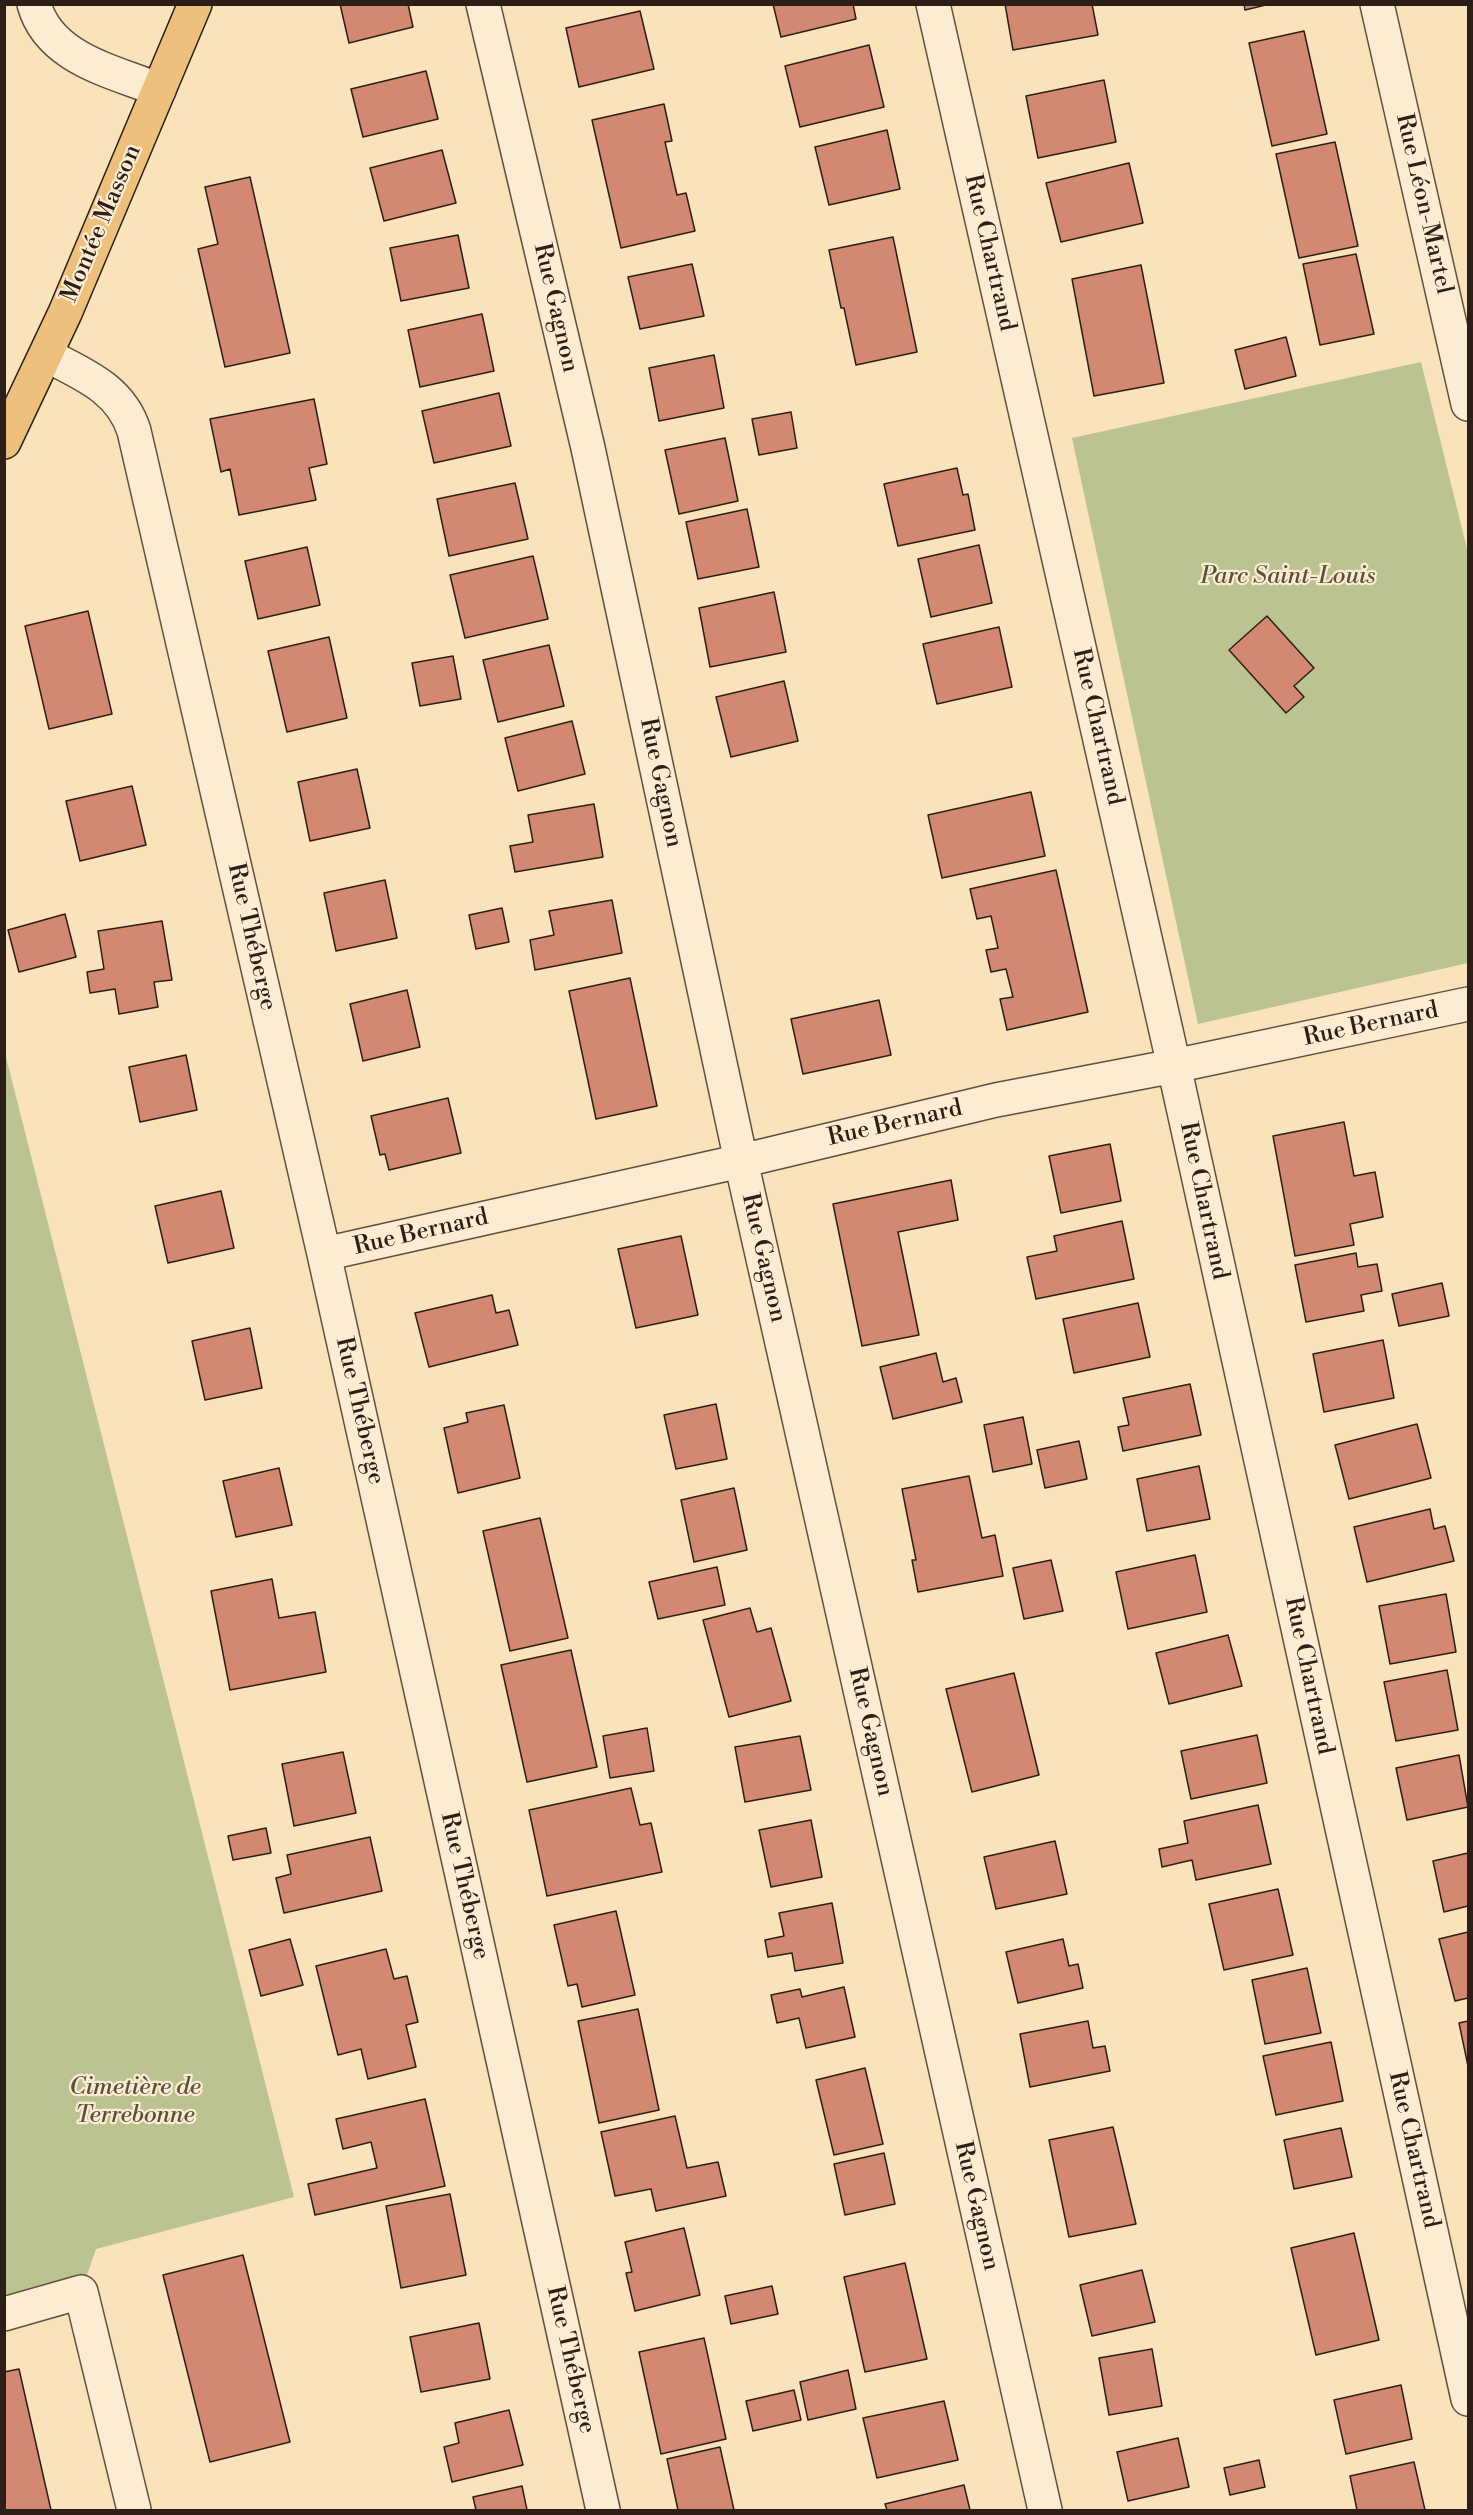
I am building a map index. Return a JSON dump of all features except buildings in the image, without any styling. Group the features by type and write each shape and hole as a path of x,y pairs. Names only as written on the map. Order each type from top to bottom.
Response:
{"main road":[{"name":"Montée Masson","path":"4,442 46,355 195,4"}],"street":[{"path":"34,4 47,32 62,48 159,90"},
{"name":"Rue Gagnon","path":"483,4 588,448 741,1161 1045,2511"},
{"name":"Rue Chartrand","path":"933,4 1174,1066 1468,2399"},
{"name":"Rue Léon-Martel","path":"1377,4 1468,404"},
{"name":"Rue Théberge","path":"46,355 103,386 126,411 134,431 324,1254 603,2511"},
{"name":"Rue Bernard","path":"324,1254 741,1161 996,1100 1174,1066 1468,1004"},
{"path":"4,2314 81,2292 134,2511"}],"green space":[{"name":"Parc Saint-Louis","path":"1421,362 1468,553 1468,963 1198,1024 1072,438"},
{"name":"Cimetière de Terrebonne","path":"4,1049 294,2197 96,2249 81,2292 4,2314"}]}
